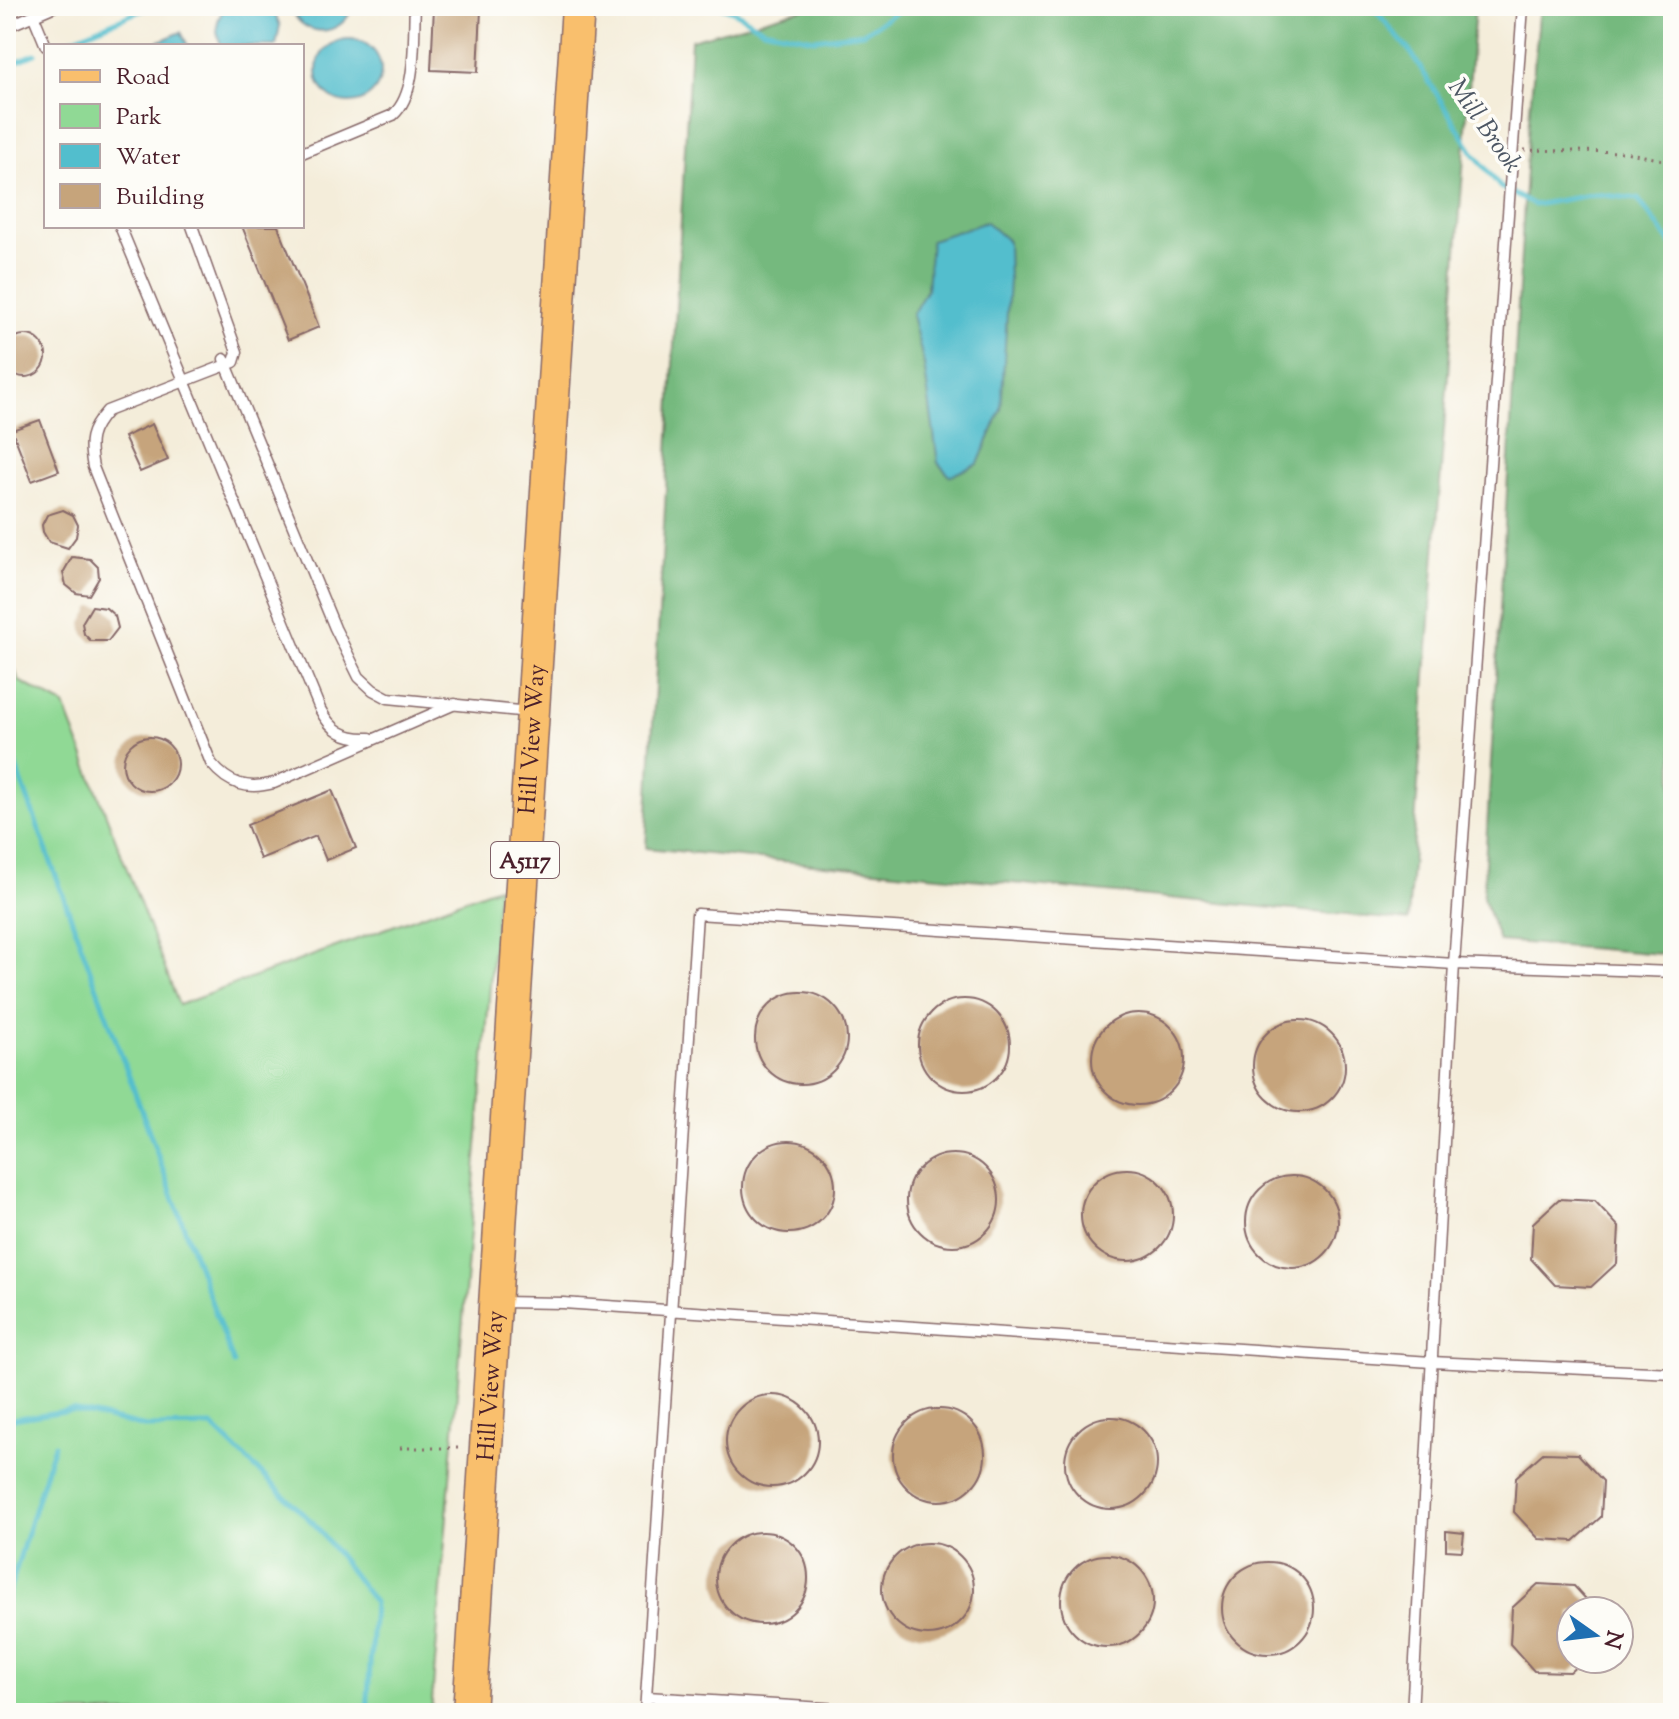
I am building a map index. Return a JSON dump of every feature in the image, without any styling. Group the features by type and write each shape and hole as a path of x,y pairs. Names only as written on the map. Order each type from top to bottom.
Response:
{"main road":[{"name":"Hill View Way","path":"469,1713 578,6"}],"lane":[{"path":"6,27 55,6"},
{"path":"304,152 393,115 400,109 410,85 415,6"},
{"path":"1412,1713 1454,964 1523,6"},
{"path":"34,17 45,44"},
{"path":"121,228 327,723 335,731 350,736 379,737"},
{"path":"193,228 237,352 234,362 225,362 107,411 94,425 89,447 93,467 211,763 230,782 258,787 274,783 455,704"},
{"path":"225,362 335,628 359,677 388,698 535,713"},
{"path":"645,1713 697,914 1454,964 1673,972"},
{"path":"496,1302 563,1303 1431,1362 1673,1373"},
{"path":"647,1697 903,1713"}],"path":[{"path":"1512,149 1625,152 1673,162"},
{"path":"400,1448 486,1448"}],"green space":[{"path":"813,6 1475,6 1408,921 646,848 691,40"},
{"path":"1540,6 1673,6 1673,955 1499,941 1483,897 1529,118"},
{"path":"6,645 19,681 64,705 179,1005 498,887 431,1713 6,1713"}],"water":[{"path":"227,6 271,6 280,25 276,44 221,44 217,25"},
{"path":"290,6 353,6 340,25 322,31 303,25"},
{"path":"181,32 187,44 153,44"},
{"path":"349,39 372,48 381,71 372,94 349,103 326,94 317,71 326,48"},
{"path":"986,222 1008,241 1009,281 1001,410 978,464 950,476 938,463 924,364 912,315 927,289 931,240"}],"building":[{"path":"434,7 481,9 478,72 431,70"},
{"path":"243,228 279,228 319,327 288,340"},
{"path":"25,335 40,341 46,356 40,371 25,377 10,371 4,356 10,341"},
{"path":"40,420 59,471 32,481 12,430"},
{"path":"152,424 168,460 140,472 124,437"},
{"path":"63,510 73,515 78,525 76,537 68,548 49,542 42,525 47,515"},
{"path":"72,557 90,559 98,567 99,578 89,595 76,593 66,585 63,573"},
{"path":"92,606 106,608 115,616 118,628 108,641 91,641 84,634 82,623"},
{"path":"150,737 169,745 177,764 169,783 150,791 131,783 123,764 131,745"},
{"path":"332,790 356,848 326,860 316,836 260,859 247,825"},
{"path":"801,992 819,995 834,1005 844,1020 847,1038 844,1056 834,1071 819,1081 801,1084 783,1081 768,1071 758,1056 755,1038 758,1020 768,1005 783,995"},
{"path":"964,999 982,1002 997,1012 1007,1027 1010,1045 1007,1063 997,1078 982,1088 964,1091 946,1088 931,1078 921,1063 918,1045 921,1027 931,1012 946,1002"},
{"path":"1138,1013 1156,1016 1171,1026 1181,1041 1184,1059 1181,1077 1171,1092 1156,1102 1138,1105 1120,1102 1105,1092 1095,1077 1092,1059 1095,1041 1105,1026 1120,1016"},
{"path":"1299,1020 1317,1023 1332,1033 1342,1048 1345,1066 1342,1084 1332,1099 1317,1109 1299,1112 1281,1109 1266,1099 1256,1084 1253,1066 1256,1048 1266,1033 1281,1023"},
{"path":"789,1141 807,1144 822,1154 832,1169 835,1187 832,1205 822,1220 807,1230 789,1233 771,1230 756,1220 746,1205 743,1187 746,1169 756,1154 771,1144"},
{"path":"953,1154 971,1157 986,1167 996,1182 999,1200 996,1218 986,1233 971,1243 953,1246 935,1243 920,1233 910,1218 907,1200 910,1182 920,1167 935,1157"},
{"path":"1127,1169 1145,1172 1160,1182 1170,1197 1173,1215 1170,1233 1160,1248 1145,1258 1127,1261 1109,1258 1094,1248 1084,1233 1081,1215 1084,1197 1094,1182 1109,1172"},
{"path":"1292,1176 1310,1179 1325,1189 1335,1204 1338,1222 1335,1240 1325,1255 1310,1265 1292,1268 1274,1265 1259,1255 1249,1240 1246,1222 1249,1204 1259,1189 1274,1179"},
{"path":"1559,1199 1595,1201 1619,1227 1617,1263 1591,1287 1555,1285 1531,1259 1533,1223"},
{"path":"772,1395 790,1398 805,1408 815,1423 818,1441 815,1459 805,1474 790,1484 772,1487 754,1484 739,1474 729,1459 726,1441 729,1423 739,1408 754,1398"},
{"path":"939,1409 957,1412 972,1422 982,1437 985,1455 982,1473 972,1488 957,1498 939,1501 921,1498 906,1488 896,1473 893,1455 896,1437 906,1422 921,1412"},
{"path":"1111,1417 1129,1420 1144,1430 1154,1445 1157,1463 1154,1481 1144,1496 1129,1506 1111,1509 1093,1506 1078,1496 1068,1481 1065,1463 1068,1445 1078,1430 1093,1420"},
{"path":"1543,1453 1578,1454 1603,1481 1601,1517 1574,1541 1539,1539 1514,1512 1516,1477"},
{"path":"1446,1531 1464,1533 1462,1551 1446,1550"},
{"path":"762,1532 780,1535 795,1545 805,1560 808,1578 805,1596 795,1611 780,1621 762,1624 744,1621 729,1611 719,1596 716,1578 719,1560 729,1545 744,1535"},
{"path":"928,1543 946,1546 961,1556 971,1571 974,1589 971,1607 961,1622 946,1632 928,1635 910,1632 895,1622 885,1607 882,1589 885,1571 895,1556 910,1546"},
{"path":"1107,1555 1125,1558 1140,1568 1150,1583 1153,1601 1150,1619 1140,1634 1125,1644 1107,1647 1089,1644 1074,1634 1064,1619 1061,1601 1064,1583 1074,1568 1089,1558"},
{"path":"1268,1562 1286,1565 1301,1575 1311,1590 1314,1608 1311,1626 1301,1641 1286,1651 1268,1654 1250,1651 1235,1641 1225,1626 1222,1608 1225,1590 1235,1575 1250,1565"},
{"path":"1538,1584 1574,1586 1582,1595 1555,1595 1555,1672 1534,1671 1510,1644 1512,1608"}],"waterway":[{"name":"Mill Brook","path":"60,44 152,6"},
{"name":"Mill Brook","path":"719,6 763,29 814,39 863,33 906,6"},
{"name":"Mill Brook","path":"1372,6 1412,54 1472,151 1500,187 1534,205 1595,194 1638,199 1673,246"},
{"name":"Mill Brook","path":"6,66 35,54"},
{"path":"6,739 234,1364"},
{"path":"6,1420 72,1410 146,1427 212,1426 316,1526 374,1602 367,1713"},
{"path":"6,1602 54,1445"}]}
